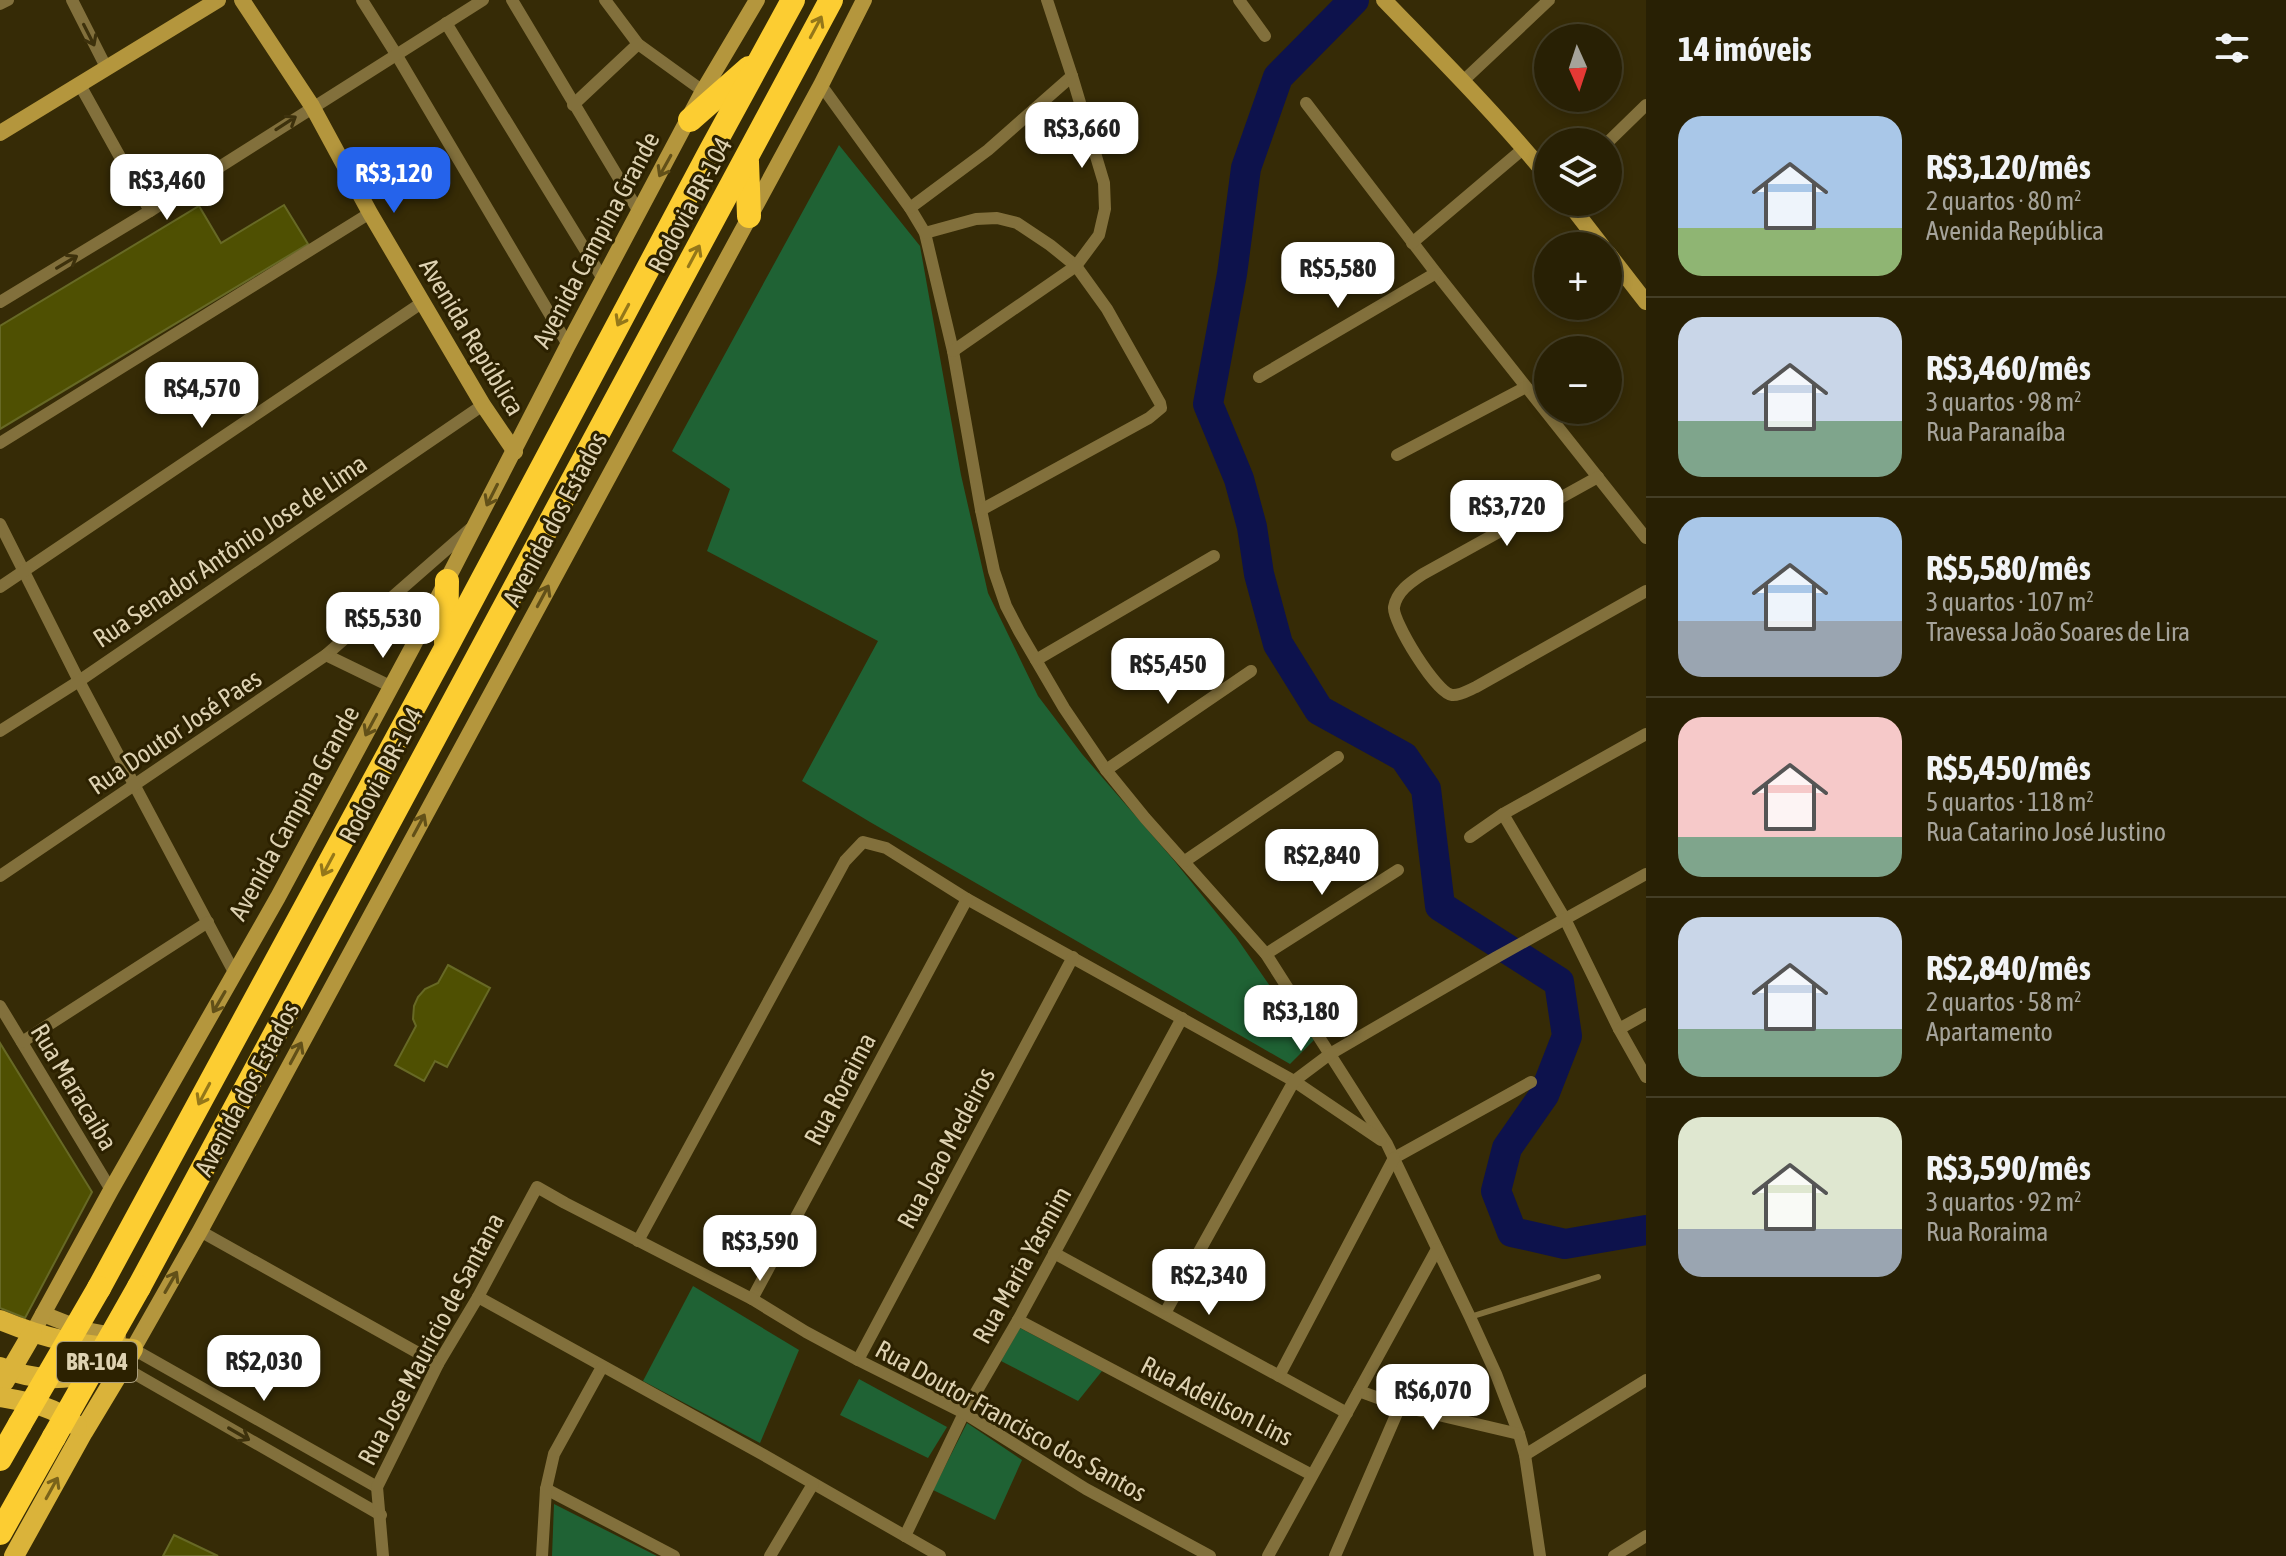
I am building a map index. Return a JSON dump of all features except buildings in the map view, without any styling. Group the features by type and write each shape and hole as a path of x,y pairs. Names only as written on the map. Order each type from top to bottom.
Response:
{"highway":[{"name":"Rodovia BR-104","path":"0,1459 99,1288 793,0"},
{"name":"Rodovia BR-104","path":"0,1533 139,1287 831,0"},
{"path":"690,120 762,56"},
{"path":"747,159 749,216"},
{"path":"446,648 447,581"}],"main road":[{"path":"0,133 218,0"},
{"name":"Avenida República","path":"242,0 312,106 370,213 483,405 515,452"},
{"name":"Avenida Campina Grande","path":"0,1390 5,1369 32,1334 392,687 603,279 703,91 757,0"},
{"name":"Avenida dos Estados","path":"14,1556 200,1231 821,85 864,0"},
{"path":"1384,0 1534,160"},
{"path":"1579,216 1591,232"},
{"path":"1622,269 1644,294"},
{"path":"43,1314 81,1329 119,1337 131,1352"},
{"path":"0,1320 60,1342 131,1352"},
{"path":"5,1369 45,1379 70,1378 131,1352"},
{"path":"0,1397 49,1407 83,1432"}],"street":[{"path":"0,4 8,0"},
{"path":"72,0 107,69"},
{"path":"362,0 568,345"},
{"path":"0,302 483,0"},
{"path":"512,0 639,212"},
{"path":"605,0 638,44 703,91"},
{"path":"953,351 1076,266 1099,235 1105,209 1104,183 1047,0"},
{"path":"1239,0 1265,36"},
{"path":"1463,81 1549,0"},
{"path":"446,23 603,279"},
{"path":"573,105 638,44"},
{"path":"910,208 988,150 1072,76"},
{"path":"80,85 150,211"},
{"path":"821,85 925,233 953,351 994,571 1006,606 1064,708 1106,770 1266,954 1387,1144 1496,1374 1519,1434 1540,1556"},
{"path":"1306,103 1412,243 1646,538"},
{"path":"1622,128 1646,105"},
{"path":"1412,243 1524,148"},
{"path":"0,443 370,213"},
{"path":"925,233 976,219 997,218 1017,223 1076,266 1107,309 1157,395 1161,408 1149,418 981,510"},
{"path":"1259,377 1436,273"},
{"path":"0,587 423,302"},
{"path":"1397,455 1526,387"},
{"name":"Rua Senador Antônio Jose de Lima","path":"0,731 79,681 483,405"},
{"path":"1598,477 1407,585 1397,597 1393,610 1396,621 1433,680 1451,695 1476,687 1646,591"},
{"name":"Rua Doutor José Paes","path":"0,876 326,655 479,522"},
{"path":"0,524 79,681 235,974"},
{"path":"1036,660 1214,556"},
{"path":"326,655 392,687"},
{"path":"1106,770 1251,671"},
{"path":"1470,837 1503,814 1646,734"},
{"path":"1185,861 1338,757"},
{"path":"1503,814 1565,919 1646,1077"},
{"path":"638,1241 845,861 863,842 886,848 967,899 1294,1081 1387,1144"},
{"path":"1266,954 1398,870"},
{"path":"1165,1313 1294,1081 1330,1054 1646,874"},
{"name":"Rua Roraima","path":"752,1299 967,899"},
{"path":"22,1042 208,922"},
{"name":"Rua Joao Medeiros","path":"858,1360 1073,957"},
{"name":"Rua Maracaiba","path":"0,1006 111,1190"},
{"path":"1619,1029 1646,1014"},
{"name":"Rua Maria Yasmim","path":"905,1536 964,1413 1182,1018"},
{"path":"1279,1376 1394,1158 1531,1082"},
{"name":"Rua Doutor Francisco dos Santos","path":"537,1187 752,1299 858,1360 964,1413 1086,1489 1210,1556"},
{"name":"Rua Jose Mauricio de Santana","path":"383,1556 377,1487 438,1364 537,1187"},
{"path":"200,1231 438,1364"},
{"path":"1268,1556 1437,1249"},
{"path":"1054,1253 1347,1413"},
{"path":"478,1297 940,1556"},
{"name":"Rua Adeilson Lins","path":"1018,1320 1312,1475"},
{"path":"131,1352 377,1487"},
{"path":"131,1352 381,1515"},
{"path":"542,1556 546,1489 554,1454 602,1367"},
{"path":"1525,1455 1646,1380"},
{"path":"1359,1391 1400,1406 1519,1434"},
{"path":"1335,1556 1400,1406"},
{"path":"770,1556 813,1484"},
{"path":"546,1489 674,1556"},
{"path":"1614,1556 1646,1536"}],"lane":[{"path":"1470,1317 1598,1277"}],"green space":[{"path":"839,145 920,246 961,475 988,593 1038,696 1082,754 1236,937 1292,1018 1315,1039 1290,1064 802,781 878,641 707,551 730,489 672,451"},
{"path":"693,1286 799,1350 760,1443 643,1381"},
{"path":"1020,1328 1102,1371 1078,1401 1001,1361"},
{"path":"859,1379 947,1427 928,1458 840,1415"},
{"path":"967,1423 1022,1460 995,1520 933,1490"},
{"path":"554,1504 657,1556 552,1556"}],"waterway":[{"path":"1354,0 1278,77 1246,168 1232,274 1208,404 1239,479 1278,644 1319,710 1404,757 1426,789 1440,906 1559,982 1567,1036 1544,1095 1507,1148 1496,1191 1512,1232 1565,1244 1646,1230"}]}
